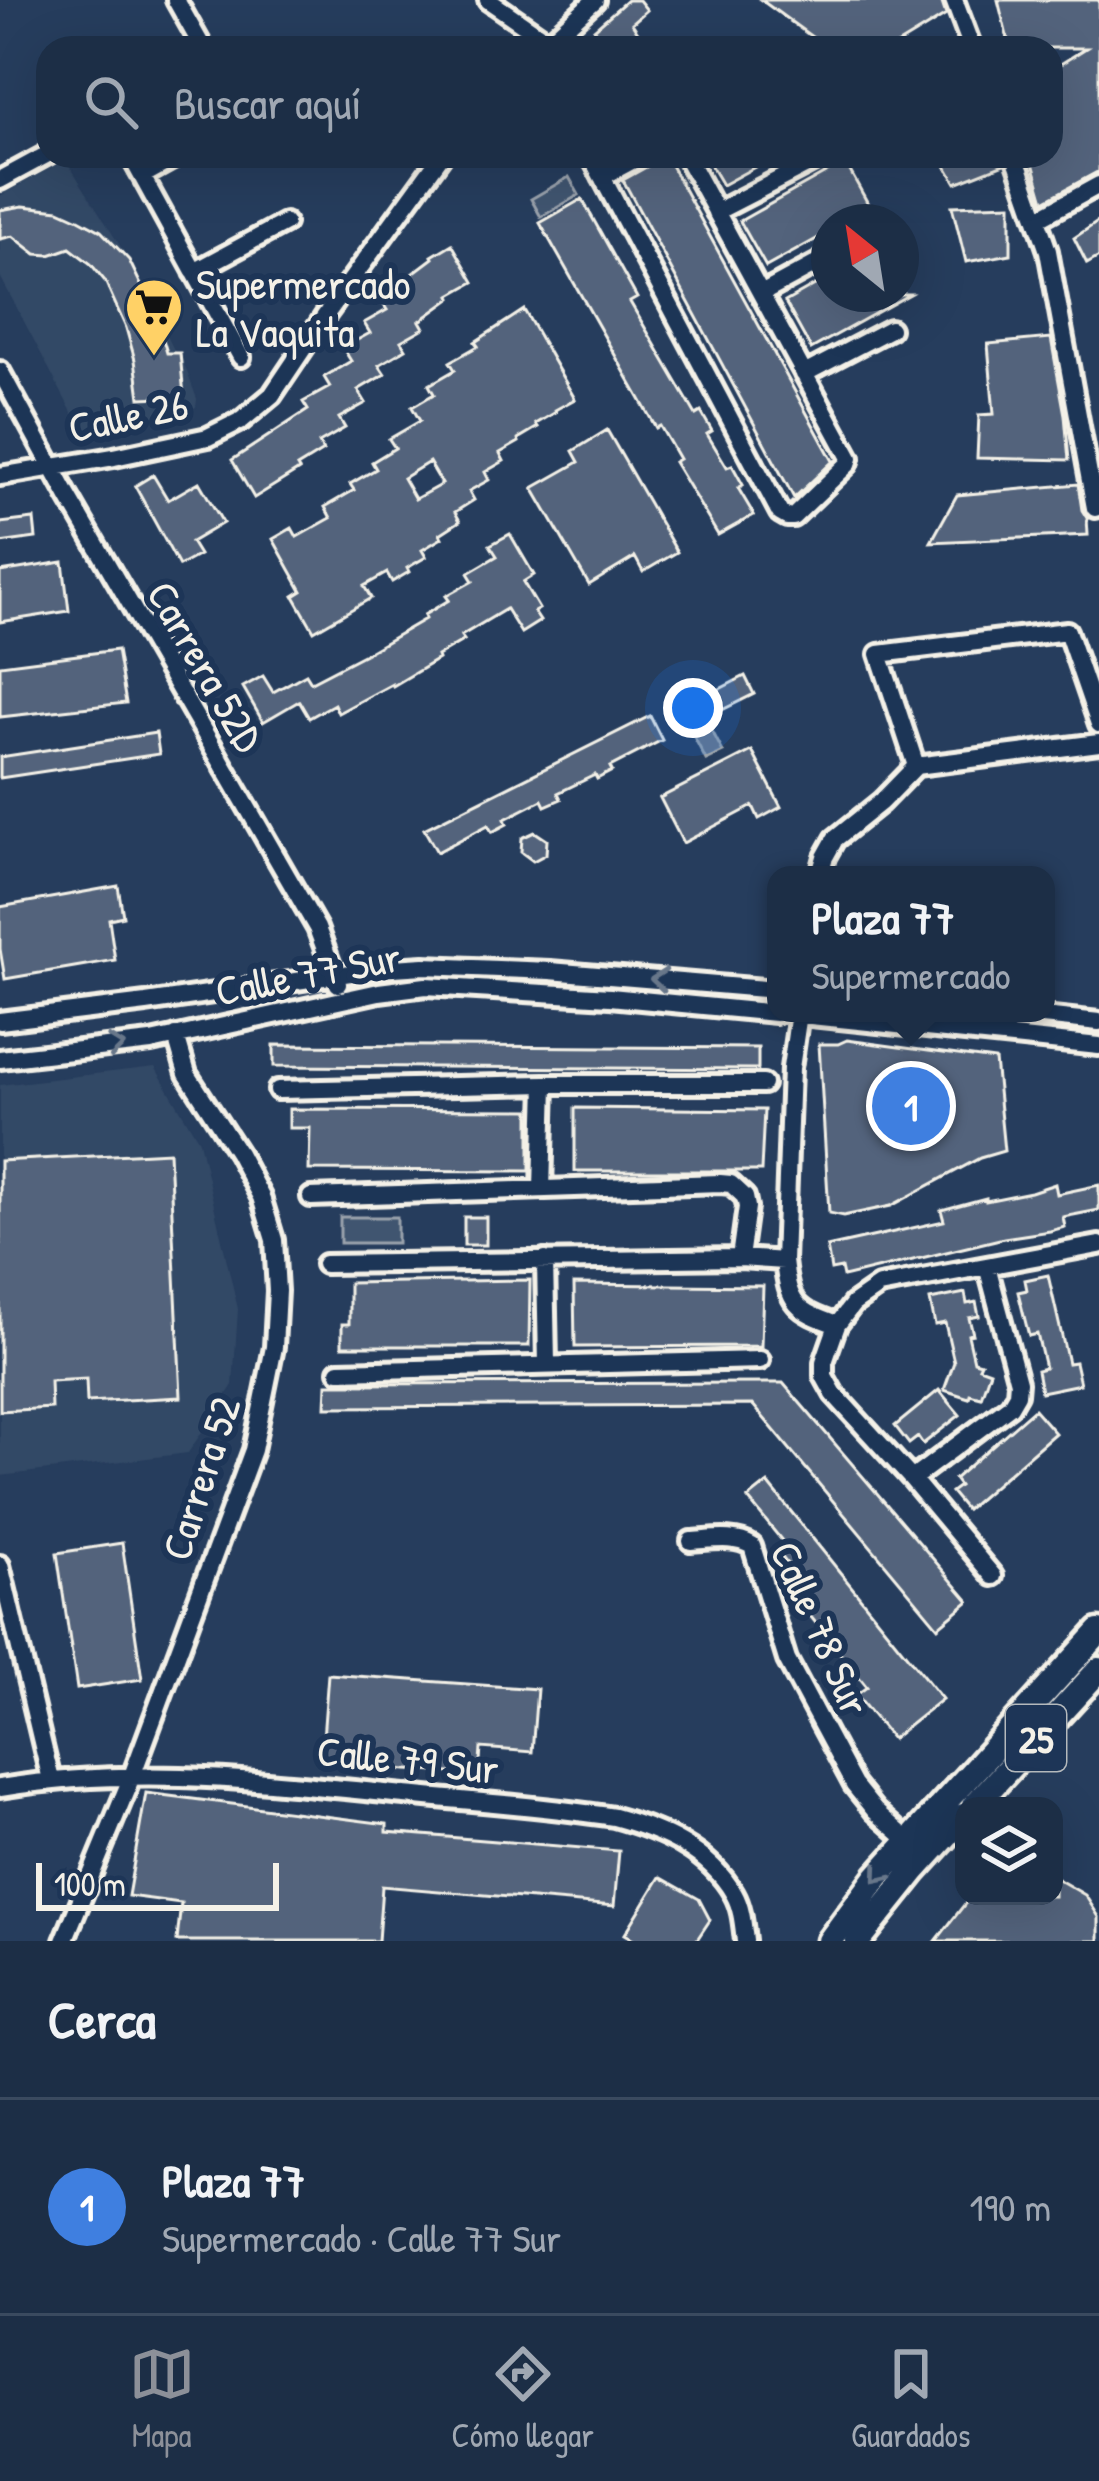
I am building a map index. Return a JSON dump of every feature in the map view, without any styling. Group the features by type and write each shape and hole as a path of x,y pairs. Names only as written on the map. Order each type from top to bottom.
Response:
{"highway":[{"name":"25","path":"830,1941 908,1841 1099,1632"},
{"name":"25","path":"982,1797 1099,1670"},
{"name":"25","path":"858,1941 955,1826"}],"street":[{"path":"176,0 196,36"},
{"path":"488,0 534,36"},
{"path":"556,36 595,0"},
{"path":"954,0 968,36"},
{"path":"0,180 36,160"},
{"path":"138,168 241,358"},
{"path":"142,176 156,168"},
{"name":"Calle 26","path":"0,476 208,436 242,420 272,394 432,168"},
{"path":"598,168 780,513 793,517 850,458 692,168"},
{"path":"602,177 619,168"},
{"path":"716,212 801,168"},
{"path":"1019,168 1048,250 1095,508"},
{"path":"1037,219 1099,185"},
{"path":"194,272 285,224"},
{"path":"761,294 811,266"},
{"path":"804,374 890,329"},
{"name":"Carrera 52D","path":"0,370 317,928 342,1000"},
{"path":"25,473 40,444"},
{"path":"68,496 83,463"},
{"path":"916,766 879,654 1067,631 1099,724"},
{"path":"822,866 835,839 916,766 1099,743"},
{"name":"Calle 77 Sur","path":"0,1021 424,966 767,989"},
{"name":"Calle 77 Sur","path":"0,1059 176,1036 426,986 767,1011"},
{"path":"1055,1017 1099,1022"},
{"path":"788,1022 784,1261 788,1289 794,1304 807,1314 837,1325"},
{"name":"Calle 77 Sur","path":"873,1022 1099,1046"},
{"name":"Carrera 52","path":"64,1941 132,1776 253,1450 274,1347 274,1240 261,1197 187,1074 176,1036"},
{"path":"542,1189 545,1084"},
{"path":"278,1090 763,1084"},
{"path":"311,1197 730,1184 746,1198 740,1258"},
{"path":"993,1576 834,1394 824,1376 824,1362 837,1325 854,1304 879,1286 1099,1245"},
{"path":"545,1261 547,1364"},
{"path":"325,1264 784,1261"},
{"path":"912,1479 1010,1406 1016,1394 1018,1382 987,1266"},
{"path":"339,1371 760,1360"},
{"name":"Calle 78 Sur","path":"691,1541 735,1540 752,1546 787,1660 854,1785 908,1841"},
{"path":"0,1565 6,1613 51,1780"},
{"name":"Calle 79 Sur","path":"0,1788 51,1780 168,1775 614,1817 673,1838 721,1876 736,1895 745,1941"}],"shaded area":[{"path":"51,168 71,168 129,260 175,352 180,353 196,407 83,433 0,276 0,196"},
{"path":"569,177 579,195 541,217 531,199"},
{"path":"709,725 723,752 706,760 692,733"},
{"path":"155,1067 199,1141 238,1309 233,1385 188,1453 0,1476 0,1085"},
{"path":"340,1217 397,1217 397,1243 340,1243"}],"building":[{"path":"627,0 639,0 647,10 632,23 640,36 600,36 594,29"},
{"path":"761,0 941,0 946,15 912,36 810,36"},
{"path":"998,0 1099,0 1099,171 1044,201 1034,168 1063,168 1063,62 1086,48 1063,48 1063,36 1007,36"},
{"path":"644,168 673,168 833,461 794,498 623,180"},
{"path":"712,168 753,168 722,185"},
{"path":"834,168 848,168 868,204 811,204 811,242 766,267 740,221"},
{"path":"947,168 994,168 956,183"},
{"path":"582,199 637,298 630,302 696,415 701,412 712,431 707,434 727,467 732,465 743,485 738,488 754,515 718,535 674,462 679,459 660,426 656,428 540,223"},
{"path":"1011,204 1011,254 966,262 952,206"},
{"path":"23,206 59,210 79,219 101,231 129,260 156,316 167,353 180,353 184,396 140,398 126,328 105,281 91,264 70,248 36,254 13,236 0,239 0,210"},
{"path":"1099,221 1099,257 1087,264 1074,238"},
{"path":"452,244 474,282 420,321 424,328 401,341 406,349 379,365 385,374 358,390 366,403 339,418 345,428 319,443 323,451 254,498 232,460 308,410 303,402 330,387 324,377 351,361 343,348 370,333 364,323 387,310 382,302 414,284 409,276"},
{"path":"811,287 811,312 878,312 811,349 785,302"},
{"path":"524,310 575,399 500,453 504,461 485,472 489,480 469,491 474,500 455,512 460,521 422,550 426,557 392,582 387,573 364,586 371,598 314,631 294,596 302,591 273,539 292,528 297,537 331,518 325,507 354,490 350,484 376,469 372,462 395,448 389,439 420,421 412,407 434,394 429,385 455,370 450,362 478,346 475,342","holes":["429,462 442,484 415,499 403,478"]},
{"path":"1051,338 1069,460 977,458 979,415 994,414 988,344"},
{"path":"607,430 677,552 643,572 635,557 589,585 533,488 579,462 573,451"},
{"path":"153,475 168,500 199,482 223,523 191,542 199,555 179,566 135,486"},
{"path":"1078,484 1088,535 931,542 957,495"},
{"path":"34,519 36,538 0,543 0,523"},
{"path":"510,534 534,575 523,582 539,609 534,612 540,621 521,633 506,609 461,636 464,640 438,659 338,713 334,704 309,718 299,701 263,722 243,687 263,676 273,692 306,674 311,682 365,654 425,619 424,615 449,600 446,596 473,581 468,573 497,556 490,545"},
{"path":"63,562 69,611 0,622 0,572"},
{"path":"117,650 126,703 0,717 0,665"},
{"path":"745,676 754,694 686,728 677,711"},
{"path":"650,716 662,740 610,767 612,771 597,779 595,775 558,793 561,799 545,806 542,800 505,819 507,824 492,832 488,825 437,852 424,829"},
{"path":"156,733 159,754 0,778 0,757"},
{"path":"752,751 781,807 759,819 753,806 683,843 660,798"},
{"path":"535,832 547,840 546,854 533,861 521,852 522,838"},
{"path":"118,886 123,916 109,919 115,960 5,979 0,907"},
{"path":"847,1040 995,1060 1004,1151 980,1158 891,1206 843,1216 829,1213 819,1044"},
{"path":"274,1045 758,1048 758,1069 274,1066"},
{"path":"575,1108 764,1110 761,1171 575,1171"},
{"path":"289,1109 530,1110 530,1171 309,1170 310,1128 289,1128"},
{"path":"169,1152 181,1397 87,1402 86,1379 50,1381 51,1408 0,1411 0,1161"},
{"path":"1055,1184 1057,1194 1099,1185 1099,1210 1063,1217 1065,1227 1050,1231 843,1277 841,1268 831,1270 827,1247 944,1221 941,1210"},
{"path":"464,1217 486,1217 486,1245 464,1245"},
{"path":"1048,1275 1068,1363 1075,1362 1080,1384 1041,1392 1037,1370 1045,1368 1037,1334 1029,1336 1018,1292 1027,1290 1025,1280"},
{"path":"530,1280 529,1346 342,1346 342,1324 349,1324 349,1283"},
{"path":"574,1284 763,1286 761,1346 575,1347"},
{"path":"965,1293 967,1304 976,1302 979,1316 969,1318 974,1361 990,1371 981,1397 944,1390 954,1362 945,1323 935,1325 930,1300"},
{"path":"783,1383 969,1601 938,1627 753,1405 326,1407 327,1384"},
{"path":"939,1390 960,1415 923,1444 918,1437 909,1444 895,1426"},
{"path":"1034,1409 1055,1433 966,1510 951,1492 959,1486 954,1479"},
{"path":"768,1483 942,1699 892,1739 856,1695 867,1687 787,1587 798,1578 780,1555 788,1548 748,1499"},
{"path":"122,1543 142,1679 77,1689 57,1553"},
{"path":"328,1674 537,1689 532,1752 481,1748 479,1775 321,1764"},
{"path":"146,1793 387,1824 387,1832 619,1851 614,1906 382,1886 378,1941 177,1941 181,1903 128,1896"},
{"path":"660,1877 699,1899 710,1920 696,1941 637,1941 625,1934"},
{"path":"1063,1882 1085,1895 1099,1917 1099,1941 936,1941 964,1905 1063,1905"}],"place":[{"name":"Supermercado La Vaquita","path":"154,358"},
{"name":"Plaza 77","path":"911,1106"}]}
